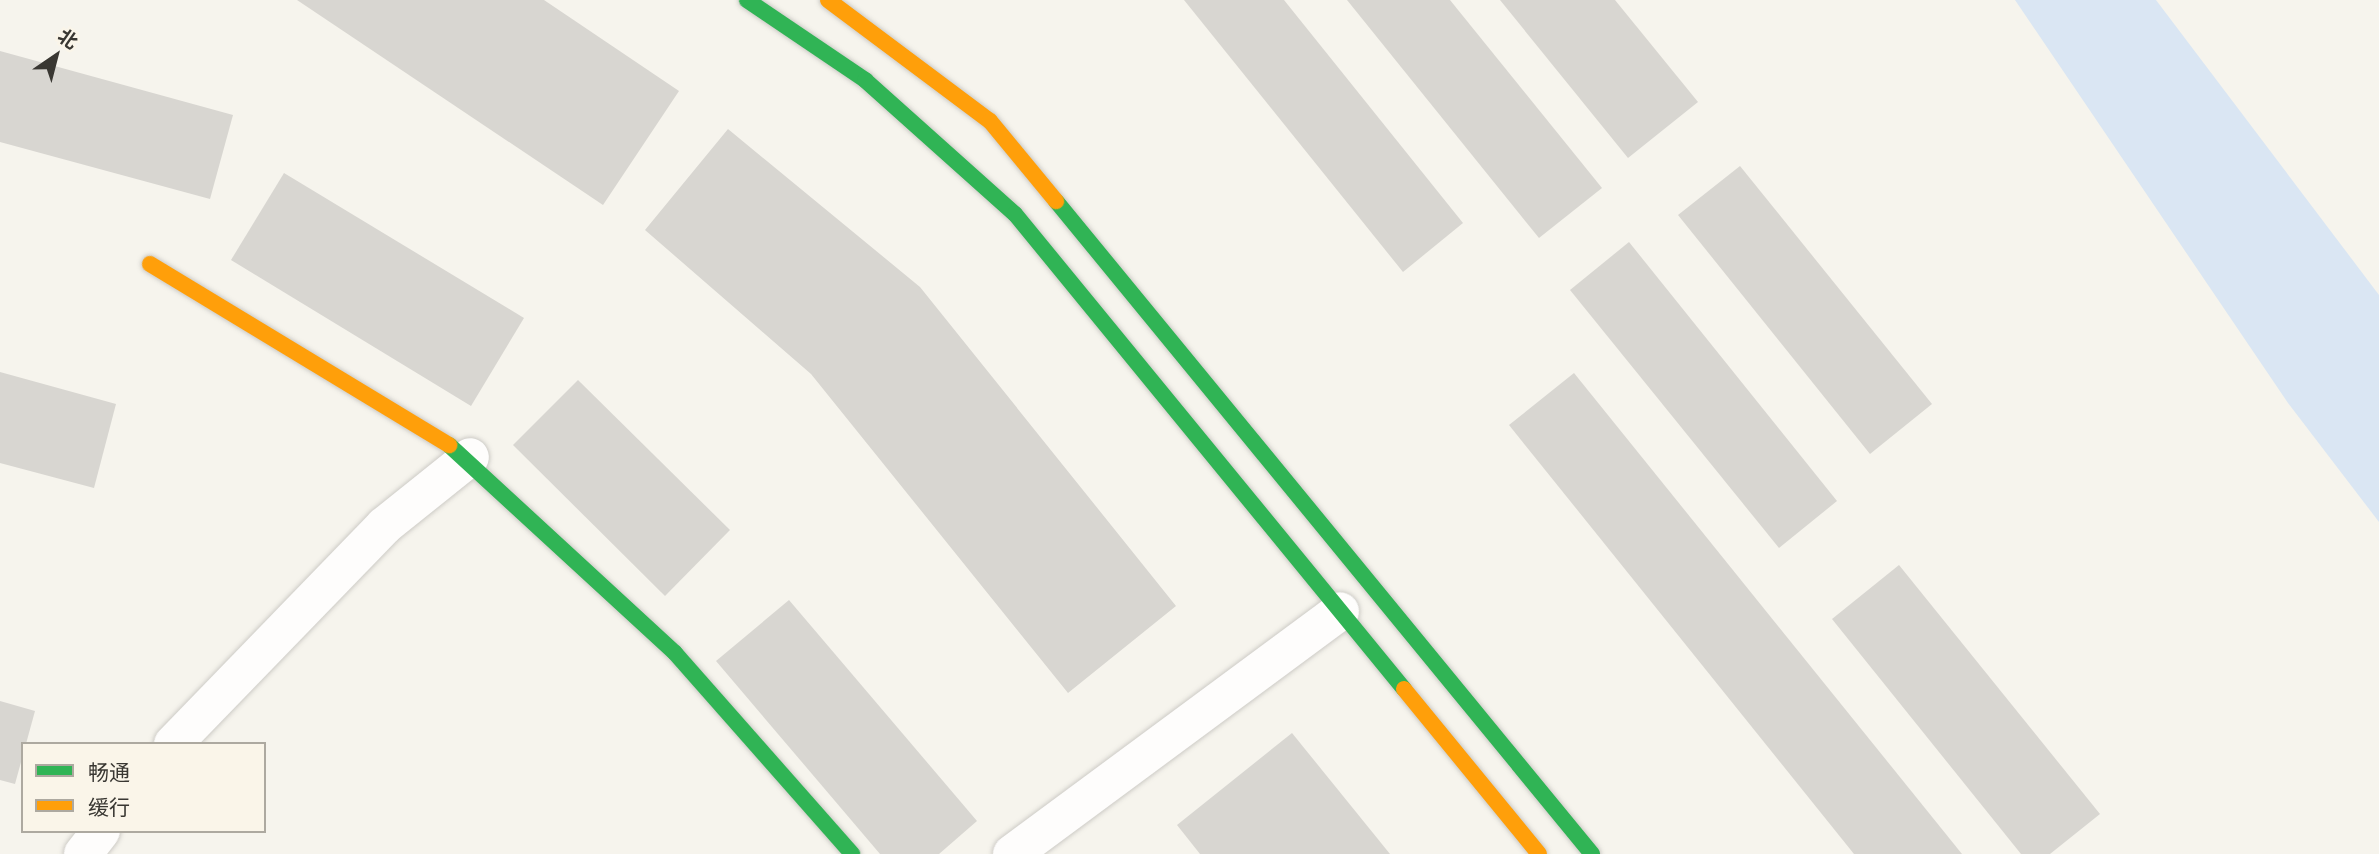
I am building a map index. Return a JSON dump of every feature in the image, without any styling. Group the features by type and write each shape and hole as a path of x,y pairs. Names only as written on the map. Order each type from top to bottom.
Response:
{"main road":[{"path":"747,0 865,80 1015,214 1539,854"},
{"path":"828,0 990,121 1592,854"},
{"path":"150,264 470,457 676,653 852,854"}],"street":[{"path":"175,742 384,526 470,457"},
{"path":"1012,854 1340,611"},
{"path":"83,854 99,833"}],"shaded area":[{"path":"2015,0 2156,0 2379,295 2379,522 2288,403"}],"building":[{"path":"297,0 544,0 679,91 603,205"},
{"path":"1184,0 1284,0 1463,223 1403,272"},
{"path":"1347,0 1450,0 1602,188 1539,238"},
{"path":"1500,0 1615,0 1698,102 1628,158"},
{"path":"0,51 233,115 210,199 0,142"},
{"path":"728,129 920,287 1176,606 1068,693 811,374 645,230"},
{"path":"1740,166 1932,404 1870,454 1678,215"},
{"path":"284,173 524,318 471,406 231,260"},
{"path":"1629,242 1837,501 1779,548 1570,290"},
{"path":"0,372 116,404 94,488 0,463"},
{"path":"1574,373 1962,854 1854,854 1509,425"},
{"path":"578,380 730,530 665,596 513,445"},
{"path":"1899,565 2100,814 2050,854 2021,854 1832,619"},
{"path":"789,600 977,821 939,854 880,854 716,661"},
{"path":"0,701 35,711 27,742 21,742 21,762 15,784 0,780"},
{"path":"1292,733 1390,854 1200,854 1177,825"}],"traffic: fast":[{"path":"747,0 865,80 1015,214 1404,689"},
{"path":"1056,201 1592,854"},
{"path":"449,445 675,653 852,854"}],"traffic: slow":[{"path":"828,0 990,121 1056,201"},
{"path":"150,264 449,445"},
{"path":"1404,689 1539,854"}]}
